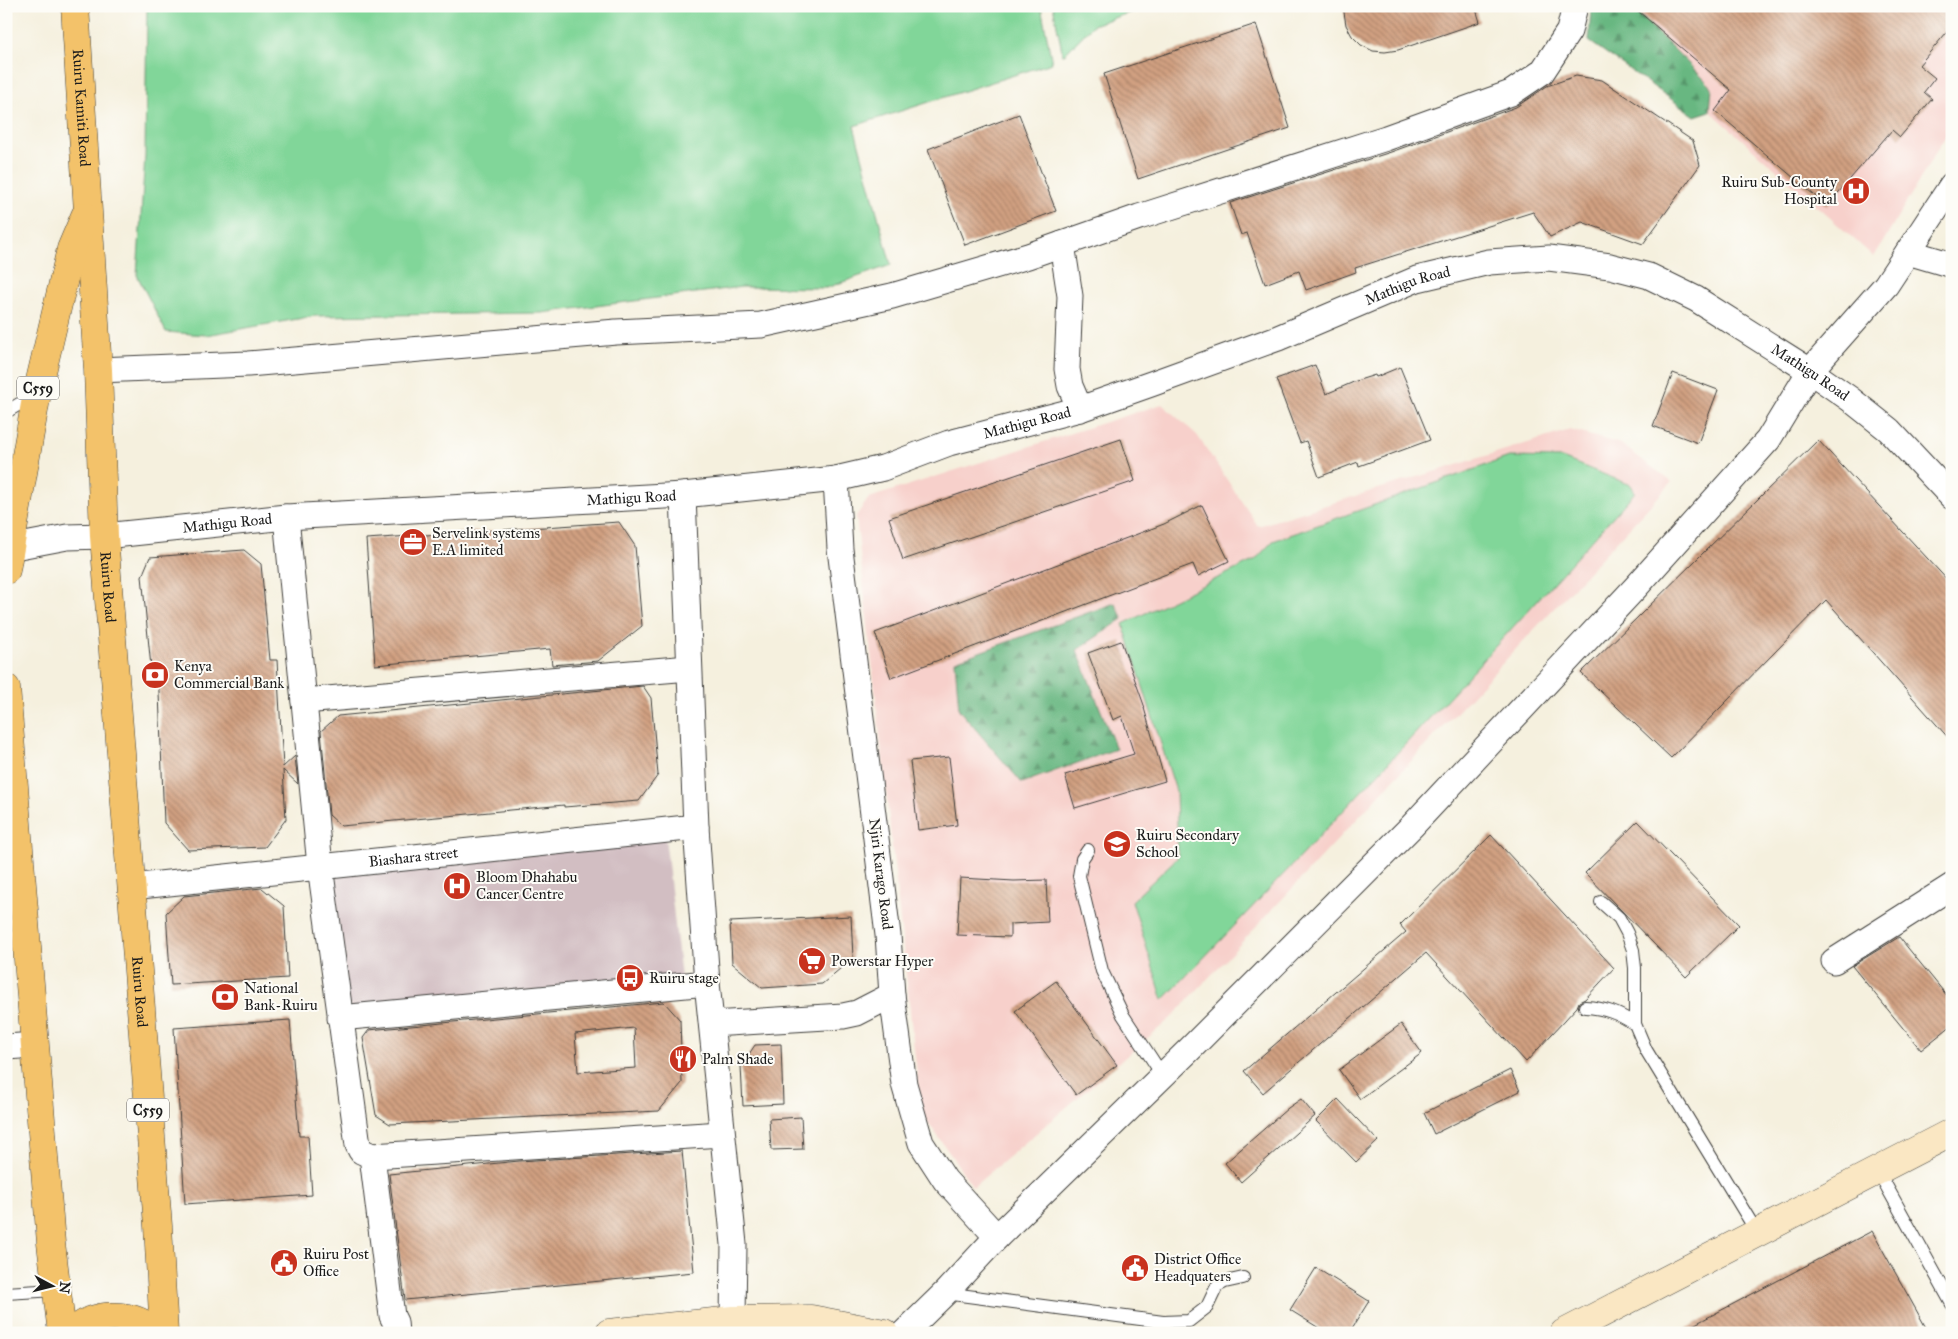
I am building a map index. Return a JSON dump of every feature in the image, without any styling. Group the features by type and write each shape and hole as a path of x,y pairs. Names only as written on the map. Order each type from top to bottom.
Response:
{"main road":[{"name":"Ruiru Kamiti Road","path":"75,6 88,210"},
{"name":"Ruiru Road","path":"88,210 98,370 104,536 158,1226 164,1333"},
{"name":"C559","path":"8,559 37,393 71,249 88,210"},
{"path":"6,688 50,1233 62,1333"},
{"path":"1564,1333 1952,1132"},
{"path":"72,1333 94,1319 113,1316 132,1318 149,1326 157,1333"},
{"path":"609,1333 733,1327 811,1319 884,1333"}],"street":[{"path":"98,370 248,364 616,332 761,325 892,296 1028,256 1139,217 1386,138 1512,93 1542,72 1570,31 1576,6"},
{"path":"904,1333 945,1293 997,1237 1163,1076 1412,826 1636,587 1768,440 1810,371 1886,285 1952,186"},
{"path":"1062,244 1070,296 1067,369 1070,386 1080,409"},
{"path":"1908,252 1952,265"},
{"name":"Mathigu Road","path":"8,559 67,537 104,536 286,517 683,495 836,479 882,468 949,443 1080,409 1278,338 1417,279 1489,262 1549,258 1610,266 1649,276 1696,299 1810,371 1889,430 1952,497"},
{"name":"Njiri Karago Road","path":"836,479 840,549 888,935 892,995 904,1084 921,1143 946,1180 997,1237"},
{"path":"683,495 696,827 707,982 734,1244 733,1327"},
{"path":"286,517 320,866 358,1145 361,1151 372,1156 722,1134"},
{"path":"304,701 689,668"},
{"name":"Biashara street","path":"131,887 696,827"},
{"path":"1834,962 1952,886"},
{"path":"340,1018 707,982"},
{"path":"712,1024 843,1016 857,1013 892,995"},
{"path":"6,1047 35,1045"},
{"path":"372,1156 392,1316 395,1322 396,1333"}],"lane":[{"path":"6,412 37,393"},
{"path":"1088,850 1082,859 1078,876 1102,971 1123,1015 1163,1076"},
{"path":"1601,902 1619,918 1633,950 1635,968 1635,1024 1646,1050 1758,1234"},
{"path":"1585,1007 1608,1009 1619,1013 1635,1024"},
{"path":"1878,1171 1952,1304"},
{"path":"945,1293 1163,1322 1189,1321 1207,1307 1217,1286 1243,1278"},
{"path":"6,1293 56,1290"}],"shaded area":[{"name":"Ruiru Sub-County Hospital","path":"1607,6 1952,6 1952,125 1874,257 1606,18"},
{"path":"1162,404 1197,435 1258,526 1570,430 1621,444 1672,482 1171,1018 973,1187 921,1112 856,516 869,498"},
{"path":"665,837 681,977 347,1012 332,872"}],"green space":[{"path":"147,6 1041,6 1052,63 854,126 891,265 826,288 742,287 542,313 315,316 206,335 166,332 137,275 145,156"},
{"path":"1053,6 1149,6 1093,25 1063,56"},
{"path":"1591,6 1631,6 1712,87 1710,111 1695,116 1589,41"},
{"path":"1509,457 1562,458 1631,485 1635,492 1402,748 1163,1000 1132,901 1178,857 1176,791 1123,624 1255,560 1273,541"},
{"path":"1115,603 1123,619 1077,650 1116,749 1022,783 959,710 955,661"}],"building":[{"path":"1343,6 1475,6 1480,22 1398,50 1373,51 1361,45 1352,36 1346,25"},
{"name":"Ruiru Sub-County Hospital","path":"1632,6 1952,6 1952,26 1919,65 1935,78 1924,92 1932,99 1900,137 1892,130 1827,206 1715,111 1731,90"},
{"path":"1256,24 1290,128 1138,179 1104,74"},
{"path":"1576,76 1602,80 1693,141 1700,165 1643,244 1582,222 1550,237 1533,212 1355,268 1356,272 1306,290 1299,271 1265,284 1247,233 1241,235 1230,203 1391,152 1516,107 1547,86"},
{"path":"1019,114 1056,211 965,245 928,149"},
{"path":"1315,365 1326,394 1356,381 1375,375 1376,377 1400,367 1430,440 1359,466 1358,462 1319,477 1306,441 1300,443 1276,379"},
{"path":"1673,373 1718,390 1698,443 1653,426"},
{"path":"1121,439 1135,481 903,560 889,518"},
{"path":"1818,440 1952,585 1952,742 1826,600 1671,758 1581,673"},
{"path":"1202,505 1229,561 1198,576 1193,564 891,678 875,633 1164,524"},
{"path":"619,522 635,546 642,626 598,661 552,665 550,649 375,665 366,539"},
{"path":"244,550 261,564 270,660 277,660 283,767 295,756 298,784 283,770 286,819 265,847 188,850 164,823 158,666 151,667 142,576 150,557"},
{"path":"1121,641 1145,708 1165,781 1075,808 1065,775 1134,754 1122,716 1113,720 1088,653"},
{"path":"643,686 651,698 658,775 639,801 564,807 564,805 341,826 329,815 321,731 338,716"},
{"path":"949,757 957,825 918,830 910,761"},
{"path":"1638,821 1739,925 1686,977 1585,873"},
{"path":"1491,835 1614,968 1585,999 1579,1002 1577,1007 1526,1062 1426,953 1263,1093 1244,1071 1406,932 1400,925"},
{"path":"960,878 1014,881 1046,880 1048,922 1010,924 1010,937 957,935"},
{"path":"262,888 284,906 288,978 171,985 166,913 184,896"},
{"path":"851,916 853,958 822,984 762,988 732,963 730,922"},
{"path":"1899,937 1952,1002 1952,1025 1921,1050 1852,966"},
{"path":"1056,981 1117,1065 1076,1095 1015,1011"},
{"path":"664,1002 680,1020 682,1083 659,1111 390,1124 376,1115 363,1038 369,1030","holes":["634,1028 636,1068 578,1072 575,1034"]},
{"path":"290,1020 299,1136 308,1136 312,1195 185,1204 174,1028"},
{"path":"1401,1024 1422,1053 1360,1099 1339,1070"},
{"path":"781,1044 783,1104 743,1106 741,1066 755,1045"},
{"path":"1510,1070 1520,1091 1434,1134 1424,1113"},
{"path":"1301,1099 1315,1116 1241,1182 1225,1163"},
{"path":"1338,1099 1378,1141 1356,1162 1316,1121"},
{"path":"801,1117 803,1149 771,1150 769,1119"},
{"path":"682,1151 694,1272 405,1300 389,1174 519,1161"},
{"path":"1872,1231 1929,1333 1678,1333"},
{"path":"1316,1268 1369,1301 1349,1333 1327,1333 1290,1310"}],"place":[{"name":"Ruiru Sub-County Hospital","path":"1856,191"},
{"name":"Servelink systems E.A limited","path":"413,542"},
{"name":"Kenya Commercial Bank","path":"155,675"},
{"name":"Ruiru Secondary School","path":"1117,844"},
{"name":"Bloom Dhahabu Cancer Centre","path":"457,886"},
{"name":"Powerstar Hyper","path":"812,961"},
{"name":"Ruiru stage","path":"630,978"},
{"name":"National Bank-Ruiru","path":"225,997"},
{"name":"Palm Shade","path":"683,1059"},
{"name":"Ruiru Post Office","path":"284,1263"},
{"name":"District Office Headquaters","path":"1135,1268"}]}
